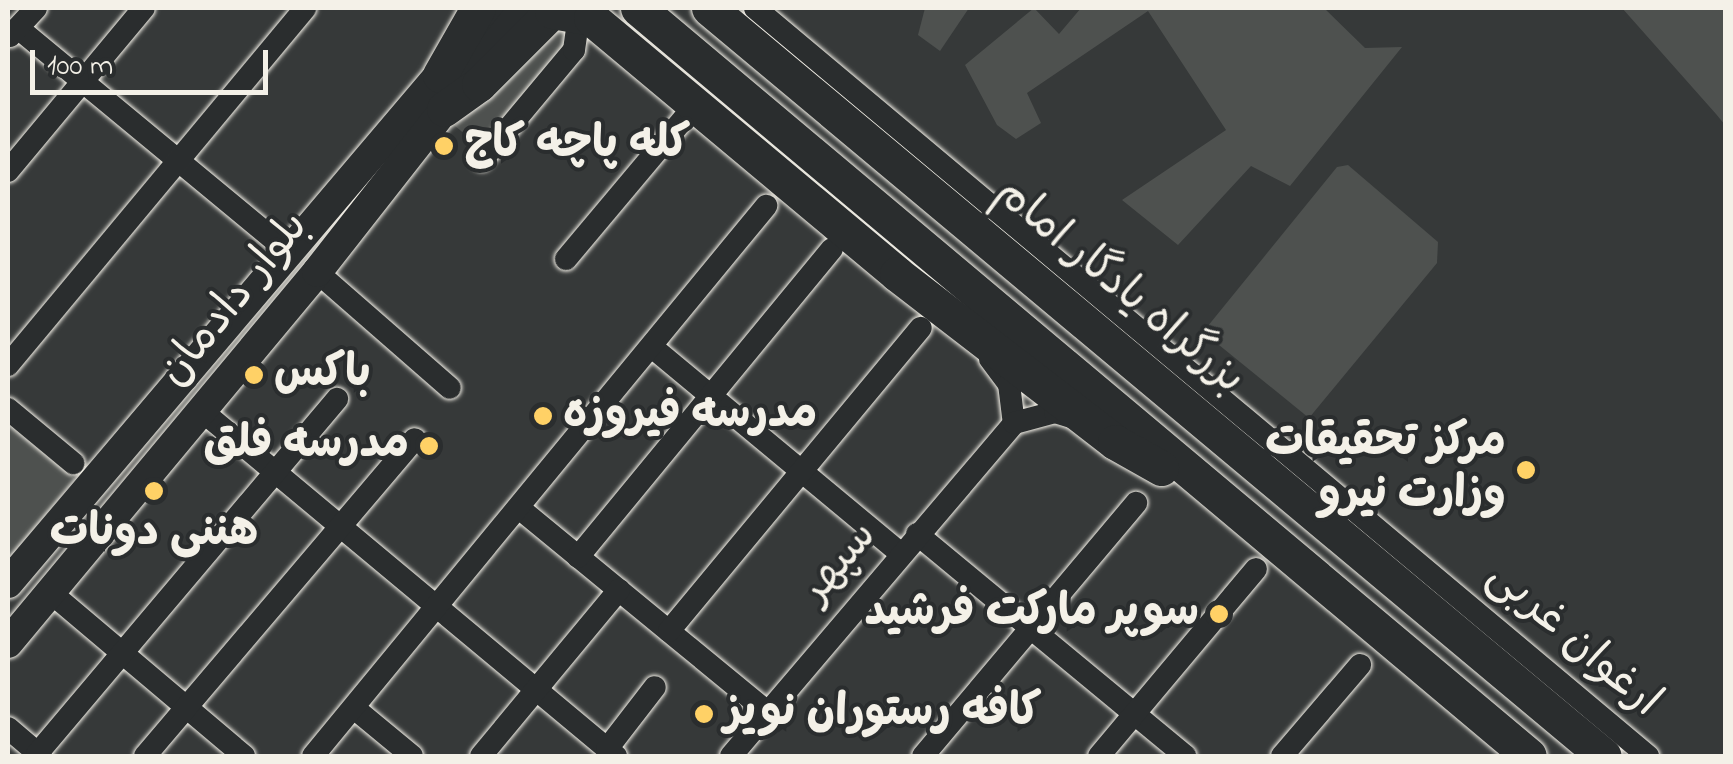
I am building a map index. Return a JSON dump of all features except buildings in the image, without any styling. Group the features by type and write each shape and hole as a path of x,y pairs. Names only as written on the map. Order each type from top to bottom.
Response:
{"highway":[{"path":"442,92 478,8"},
{"name":"بزرگراه یادگار امام","path":"638,8 1090,382 1218,502 1349,602 1529,756"},
{"name":"بزرگراه یادگار امام","path":"710,8 1604,756"},
{"path":"442,92 552,11 580,10 696,104 930,318 1115,442 1218,502"}],"main road":[{"name":"بلوار دادمان","path":"8,643 317,272 496,8"},
{"name":"بلوار دادمان","path":"8,582 286,250 524,8"}],"street":[{"path":"36,8 13,34 83,81 286,250"},
{"path":"8,171 144,8"},
{"path":"8,365 305,8"},
{"name":"ارغوان غربی","path":"755,8 1648,756"},
{"path":"482,160 574,50 580,10"},
{"path":"566,260 696,104"},
{"path":"313,756 766,206"},
{"path":"578,557 832,249"},
{"path":"317,272 450,388"},
{"path":"669,631 930,318 1009,384 1014,424 1066,414 1115,442"},
{"path":"652,346 900,554"},
{"path":"8,728 39,755 337,399"},
{"path":"8,410 72,462"},
{"path":"202,411 536,690 604,752 655,687"},
{"name":"سپهر","path":"730,756 1014,424"},
{"path":"144,756 415,439"},
{"path":"923,756 1136,504"},
{"path":"518,508 768,712"},
{"path":"917,534 1185,756"},
{"path":"1099,756 1256,569"},
{"path":"481,756 619,590"},
{"path":"50,592 244,756"},
{"path":"1282,756 1360,665"},
{"path":"354,708 412,756"}],"shaded area":[{"path":"925,8 969,8 940,51 918,35"},
{"path":"1034,8 1059,34 1081,8 1324,8 1365,48 1402,47 1290,186 1251,166 1178,245 1122,200 1226,130 1148,11 1027,93 1041,123 1016,139 997,125 965,65"},
{"path":"1622,8 1725,8 1725,125 1716,114"},
{"path":"558,17 574,36 483,149 455,126"},
{"path":"1348,165 1438,242 1437,263 1309,418 1203,332 1337,167"},
{"path":"8,425 75,479 8,560"}],"place":[{"name":"کله پاچه کاج","path":"444,146"},
{"name":"باکس","path":"254,375"},
{"name":"مدرسه فیروزه","path":"543,416"},
{"name":"مدرسه فلق","path":"429,446"},
{"name":"مرکز تحقیقات وزارت نیرو","path":"1526,470"},
{"name":"هننی دونات","path":"154,491"},
{"name":"سوپر مارکت فرشید","path":"1219,614"},
{"name":"کافه رستوران نویز","path":"704,714"}]}
